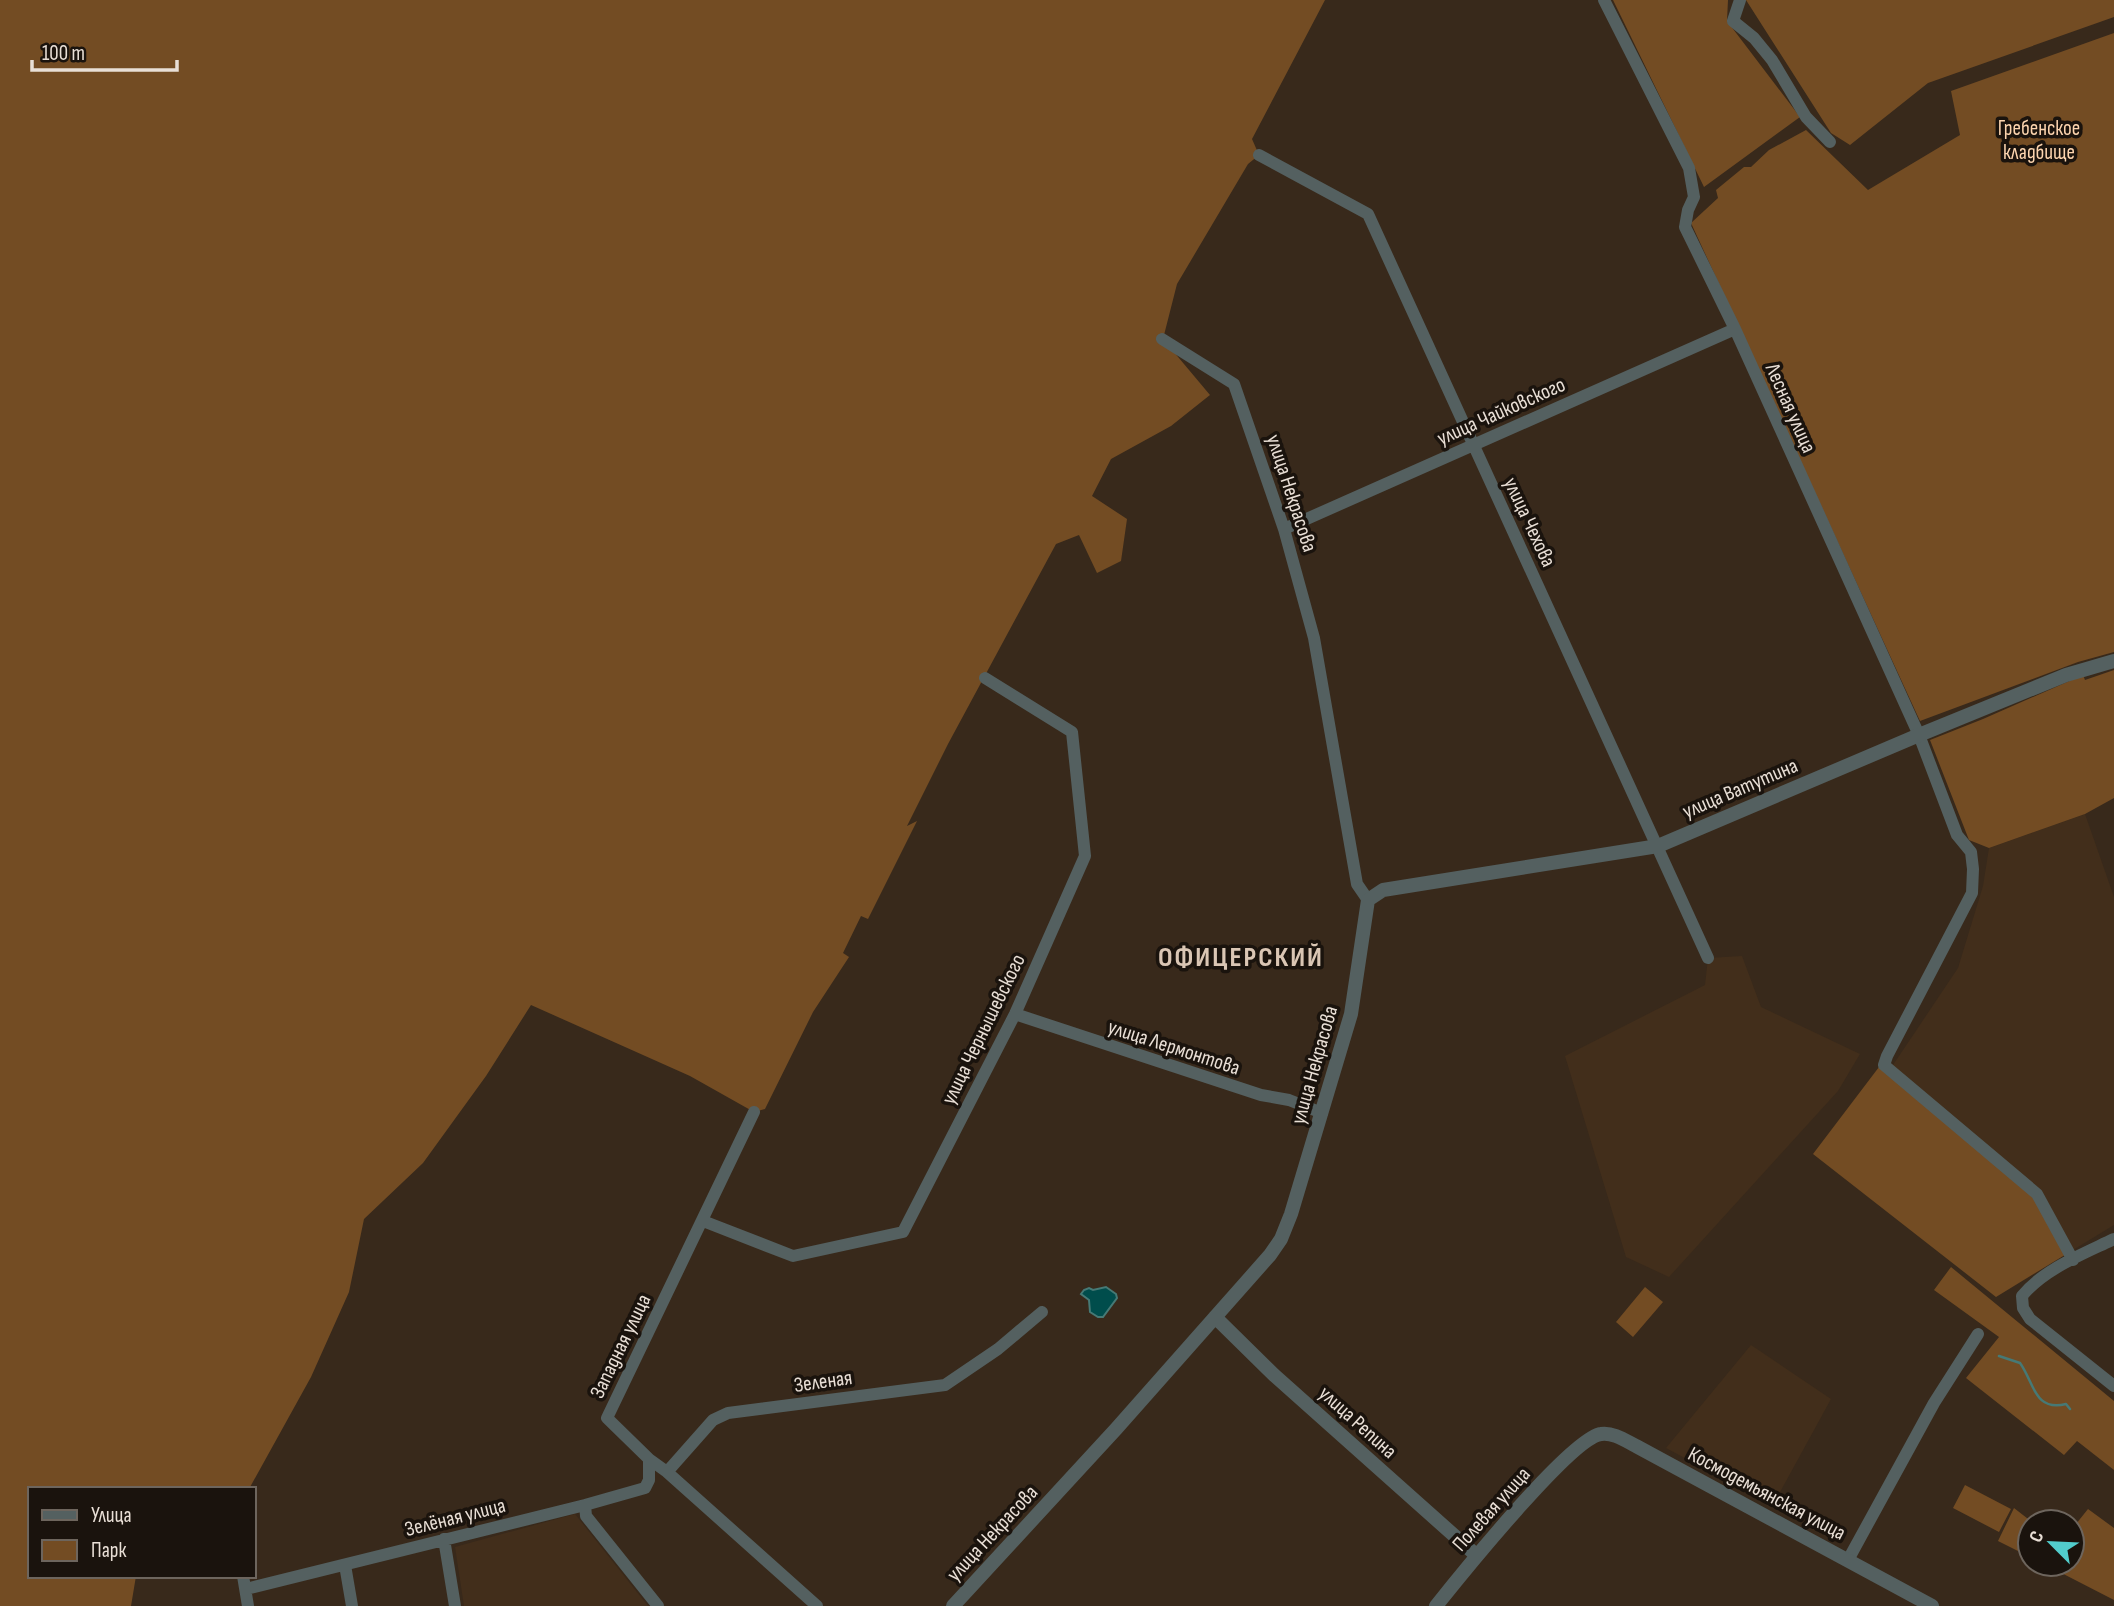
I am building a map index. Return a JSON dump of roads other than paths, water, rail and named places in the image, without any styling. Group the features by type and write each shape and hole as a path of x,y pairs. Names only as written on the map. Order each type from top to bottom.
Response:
{"street":[{"name":"Лесная улица","path":"1604,0 1689,167 1694,197 1685,227 1735,329 1919,735 1957,835 1971,852 1972,893 1884,1065 2037,1194 2073,1260"},
{"path":"1740,0 1733,21 1760,45 1806,117 1830,142"},
{"name":"улица Чехова","path":"1259,155 1368,214 1708,958"},
{"name":"улица Чайковского","path":"1284,529 1735,329"},
{"name":"улица Некрасова","path":"953,1606 1116,1429 1270,1255 1281,1239 1322,1113 1356,988 1363,920 1368,900 1357,884 1314,638 1284,529 1234,384 1162,339"},
{"name":"улица Ватутина","path":"1368,900 1383,890 1658,846 1919,735 2066,676 2114,661"},
{"name":"улица Чернышевского","path":"703,1221 793,1256 903,1232 1015,1014 1085,856 1072,732 985,678"},
{"name":"улица Лермонтова","path":"1015,1014 1261,1096 1289,1100 1322,1113"},
{"name":"Западная улица","path":"754,1112 607,1418 649,1459 817,1606"},
{"path":"2114,1239 2073,1260 2022,1296 2023,1308 2030,1319 2114,1387"},
{"name":"Зеленая","path":"667,1472 713,1420 728,1413 945,1385 998,1349 1042,1312"},
{"name":"улица Репина","path":"1215,1317 1274,1375 1476,1555"},
{"path":"1848,1560 1934,1403 1978,1334"},
{"name":"Космодемьянская улица","path":"1580,1444 1604,1433 1615,1436 1932,1606"},
{"name":"Полевая улица","path":"1436,1606 1476,1555 1580,1444"},
{"name":"Зелёная улица","path":"244,1583 345,1565 645,1488 649,1480 649,1459"},
{"path":"585,1505 586,1516 658,1606"},
{"path":"444,1539 455,1606"},
{"path":"345,1565 352,1606"},
{"path":"244,1583 248,1606"}],"water":[{"path":"1106,1287 1116,1294 1117,1298 1103,1317 1098,1317 1090,1312 1089,1300 1081,1294 1089,1288 1093,1290"}],"waterway":[{"path":"1999,1356 2020,1363 2041,1400 2047,1404 2066,1404 2070,1409"}],"district":[{"name":"ОФИЦЕРСКИЙ","path":"1241,956"}],"park label":[{"name":"Гребенское кладбище","path":"2039,140"}]}
